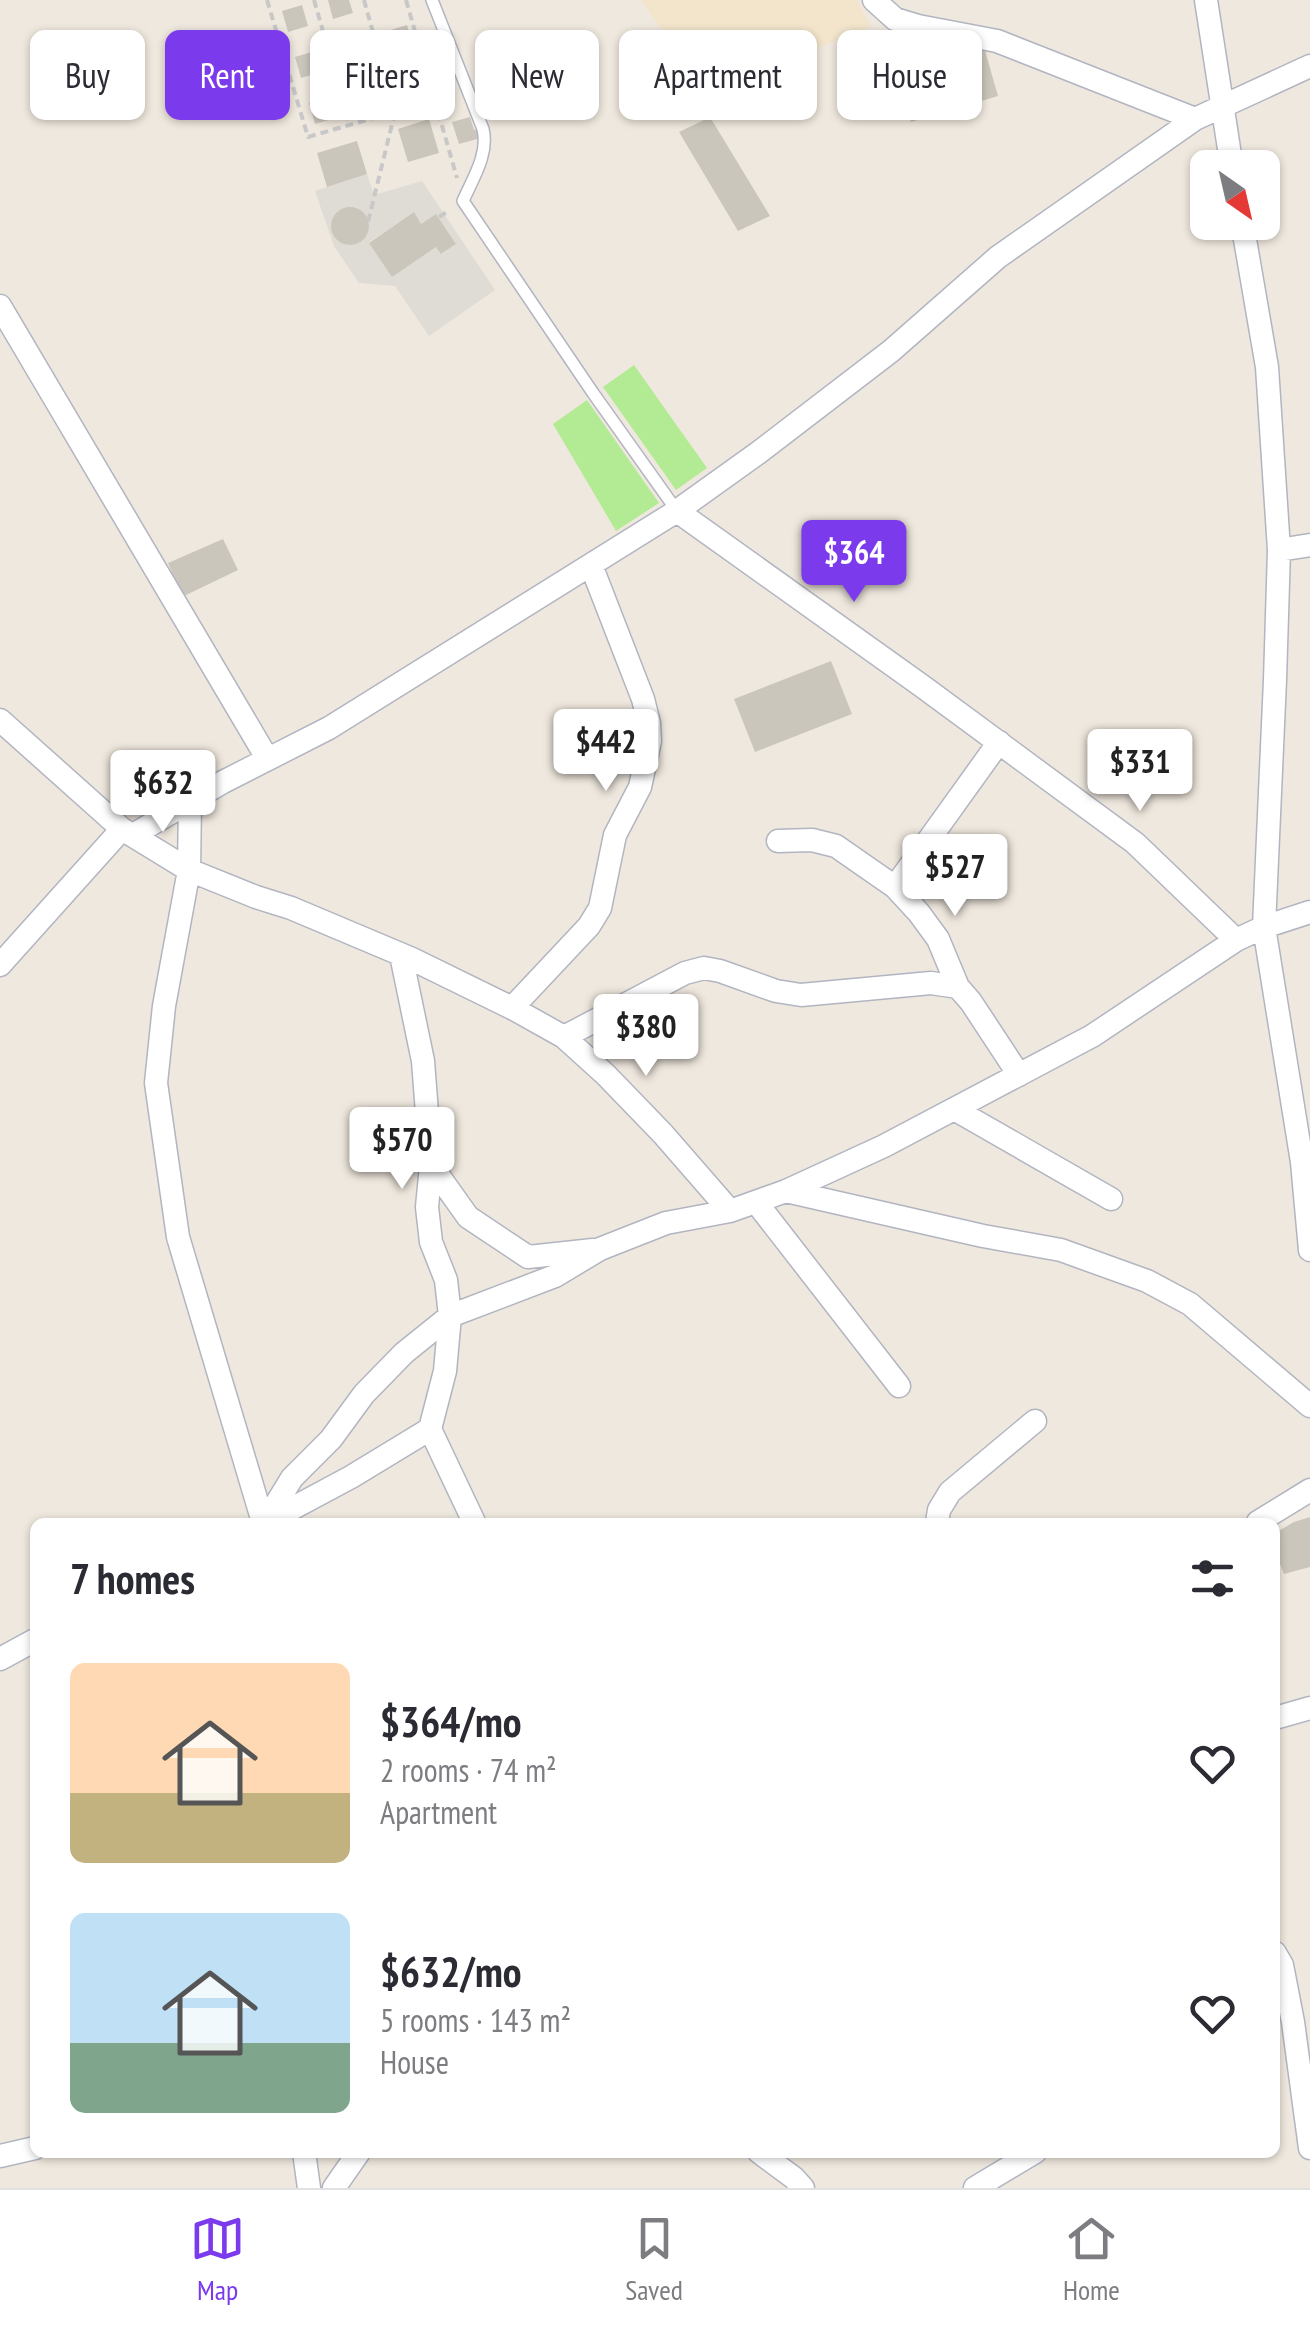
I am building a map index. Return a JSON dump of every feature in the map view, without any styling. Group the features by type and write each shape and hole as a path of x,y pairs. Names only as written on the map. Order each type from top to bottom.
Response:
{"street":[{"path":"874,0 896,18 996,41 1195,119"},
{"path":"1206,0 1230,150"},
{"path":"0,964 128,832 329,728 677,511 891,351 998,258 1195,119 1310,66"},
{"path":"1245,240 1267,367 1279,550 1264,927 1306,1161 1310,1250"},
{"path":"0,306 267,758"},
{"path":"677,511 1135,843 1236,940"},
{"path":"1279,550 1310,544"},
{"path":"512,1008 589,926 600,908 615,835 640,787 650,741 643,698 591,564"},
{"path":"0,720 128,832 189,870 292,908 400,955 564,1037 652,1122 730,1211"},
{"path":"895,888 999,742"},
{"path":"190,802 189,870 164,1006 156,1083 178,1237 264,1518"},
{"path":"778,842 812,840 836,846 895,888 938,939 958,987 1019,1075"},
{"path":"267,1518 292,1478 331,1439 364,1394 404,1353 450,1316 555,1276 600,1249 666,1224 730,1211 786,1192 884,1146 1092,1036 1236,940 1310,912"},
{"path":"400,955 423,1061 431,1165 427,1206 432,1242 446,1280 450,1316 445,1372 430,1429 472,1518"},
{"path":"564,1037 685,972 704,968 776,991 802,995 931,984 958,987"},
{"path":"954,1109 1111,1199"},
{"path":"431,1165 468,1217 528,1257 600,1249"},
{"path":"786,1192 1061,1250 1147,1281 1190,1304 1310,1406"},
{"path":"756,1202 900,1386"},
{"path":"938,1518 950,1492 1035,1421"},
{"path":"273,1518 430,1429"},
{"path":"1264,1518 1310,1490"},
{"path":"0,1659 30,1643"},
{"path":"1280,1717 1310,1708"},
{"path":"1280,1962 1310,2148"},
{"path":"0,2156 30,2149"},
{"path":"305,2158 308,2188"},
{"path":"342,2183 356,2158"},
{"path":"767,2158 802,2188"},
{"path":"975,2188 1025,2158"}],"lane":[{"path":"432,0 486,140 463,200 677,511"}],"path":[{"path":"267,0 308,137 367,120"},
{"path":"314,0 350,125"},
{"path":"364,0 372,30"},
{"path":"406,0 415,30"},
{"path":"368,222 393,120"},
{"path":"441,120 463,200"}],"shaded area":[{"path":"641,0 857,0 871,27 837,30 837,40 817,48 817,30 662,30"},
{"path":"367,174 374,195 422,181 495,290 429,336 395,286 359,283 334,246 315,191","holes":["350,207 366,216 369,228 359,243 347,245 336,239 331,228 338,211","413,213 421,224 436,214 456,244 442,254 436,247 392,276 369,242"]}],"green space":[{"path":"634,365 707,468 676,490 603,387"},
{"path":"587,400 659,503 616,531 553,424"}],"building":[{"path":"328,0 349,0 353,13 333,19"},
{"path":"302,5 308,26 287,30 282,11"},
{"path":"982,48 998,96 982,101"},
{"path":"310,52 310,75 301,78 295,57"},
{"path":"470,117 481,138 459,144 452,122"},
{"path":"429,120 439,153 408,162 398,129"},
{"path":"712,120 770,216 738,231 679,132"},
{"path":"357,141 367,174 327,187 317,153"},
{"path":"350,207 363,213 369,226 363,239 350,245 337,239 331,226 337,213"},
{"path":"414,212 421,224 436,214 456,244 441,254 436,247 392,277 369,243"},
{"path":"223,539 238,570 182,597 168,563"},
{"path":"831,661 852,714 755,752 734,699"},
{"path":"1310,1517 1310,1567 1284,1574 1280,1564 1280,1530"}]}
